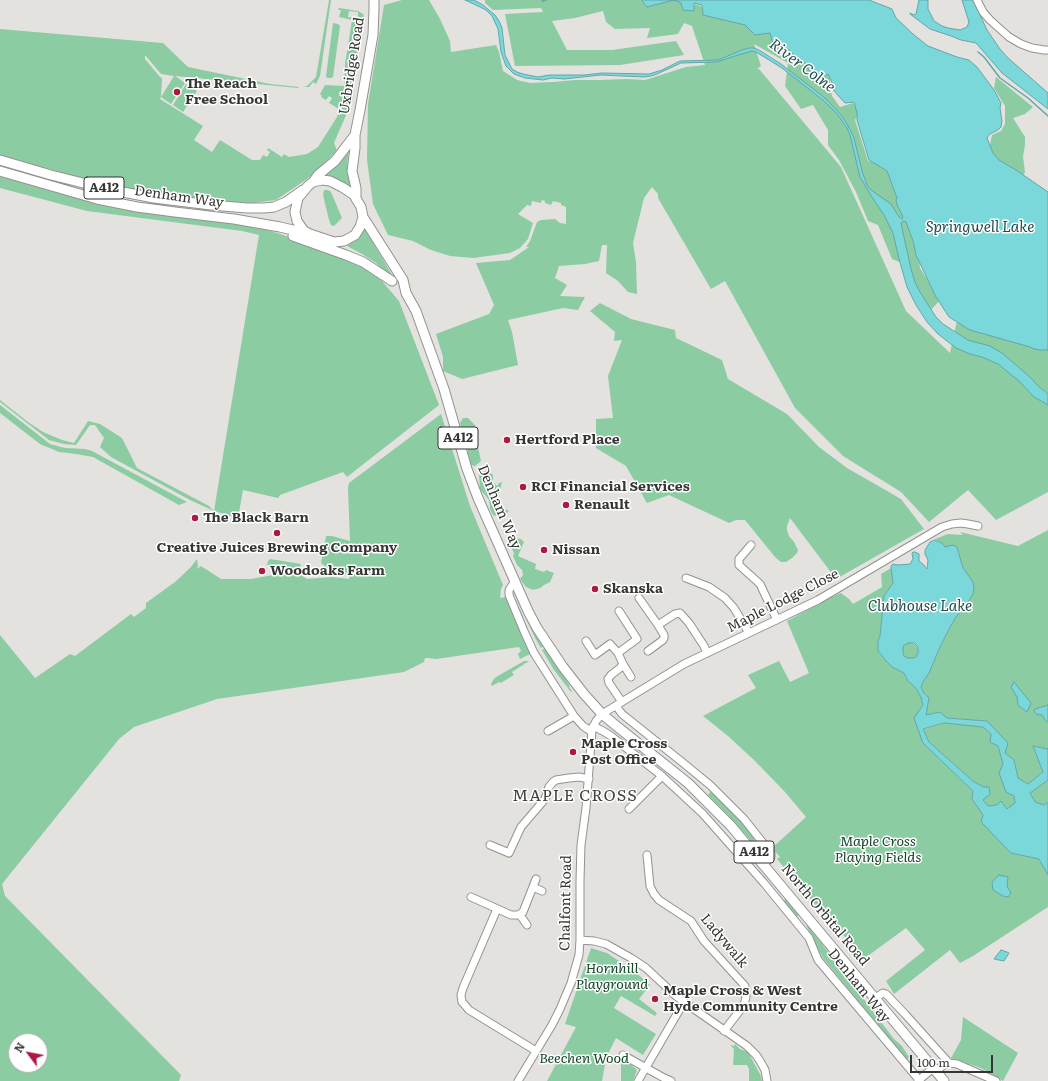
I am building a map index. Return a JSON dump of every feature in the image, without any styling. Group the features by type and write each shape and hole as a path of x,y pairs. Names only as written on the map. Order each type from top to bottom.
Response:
{"main road":[{"name":"Uxbridge Road","path":"356,198 356,188 352,171 355,135 373,35 374,0"},
{"name":"Uxbridge Road","path":"313,182 335,161 355,135"},
{"name":"Denham Way","path":"0,160 107,189 154,198 211,205 264,208 286,202 303,190"},
{"name":"Denham Way","path":"0,171 97,199 137,207 234,219 310,234"},
{"path":"322,180 334,182 356,198 361,207 363,217 360,227 355,235 344,241 334,242 304,231 296,216 298,198 303,190 313,182 322,180"},
{"name":"Denham Way","path":"363,217 403,280 406,293 418,317 444,389 467,469 478,498 528,611 563,668 602,714"},
{"name":"A412","path":"264,225 363,262 392,281"},
{"name":"Denham Way","path":"334,242 372,264 406,293"},
{"name":"North Orbital Road","path":"602,714 688,783 732,826 944,1081"}],"street":[{"path":"977,0 983,12 990,20 1009,36 1021,44 1032,48 1048,50"},
{"name":"Maple Lodge Close","path":"602,714 684,664 818,600 942,527 962,523 978,526"},
{"path":"751,545 739,559 739,564 760,584 777,620"},
{"path":"686,578 709,587 725,598 734,608 748,633"},
{"name":"Denham Way","path":"515,581 509,590 509,595 524,631 534,653 574,716 589,730 593,728 603,731 611,736 662,776 703,814 764,883 809,938 818,960 919,1081"},
{"path":"640,598 664,635 664,640 648,651"},
{"path":"618,653 637,639 619,611"},
{"path":"658,625 675,614 680,613 704,646 707,653"},
{"path":"586,642 595,655 610,644 618,653 631,677"},
{"path":"623,664 608,679 622,714 710,785 744,819 771,853 771,857 764,864"},
{"path":"593,728 596,720 602,714"},
{"path":"548,731 574,716"},
{"name":"Chalfont Road","path":"518,1081 556,1017 571,983 579,955 580,852 589,778 593,728"},
{"path":"629,809 662,776"},
{"path":"490,845 509,853 521,827 545,799 549,787 553,782 556,780 569,778 589,778"},
{"name":"Ladywalk","path":"647,855 650,886 654,894 659,900 691,921 704,940 744,986 746,997 744,1005 724,1030"},
{"path":"764,883 773,875"},
{"path":"471,897 511,915 520,915 523,912 536,879"},
{"path":"533,887 542,891"},
{"path":"497,909 463,988 461,995 462,1002 469,1010 536,1051"},
{"path":"520,915 527,925"},
{"path":"580,940 602,942 646,968 676,996 747,1046 756,1055 765,1070 767,1081"},
{"path":"875,998 881,993 884,993 905,1014 948,1063"},
{"path":"638,1081 684,1002"},
{"path":"623,1055 671,1081"},
{"path":"919,1081 934,1070 948,1063 957,1064 996,1081"}],"green space":[{"path":"329,0 331,0 320,76 316,84 313,82 309,87 303,87 307,86 316,77"},
{"path":"402,0 429,0 450,41 451,52 496,45 503,71 517,80 530,83 575,80 645,80 686,67 705,65 692,26 684,23 678,34 647,38 650,28 615,29 606,22 603,11 575,18 552,21 567,50 612,50 676,41 684,55 620,65 515,66 505,14 543,12 541,8 493,10 485,3 485,0 640,0 648,5 669,0 678,0 693,9 695,4 701,6 705,15 718,16 771,32 788,47 829,71 832,96 840,107 853,103 859,113 855,120 868,161 887,165 917,232 920,268 940,300 931,310 914,287 907,265 892,259 878,225 868,221 856,192 839,160 828,145 828,130 813,105 801,109 785,86 788,63 754,44 761,66 757,69 759,69 841,167 906,311 950,353 958,316 1048,341 1048,492 996,520 968,490 929,522 901,492 843,456 795,408 725,281 711,289 658,198 658,194 652,187 644,198 633,243 636,262 637,294 628,292 618,281 606,273 607,245 602,245 599,261 585,264 559,266 555,278 567,285 560,296 585,297 578,310 563,308 508,320 512,332 518,365 462,379 443,371 443,357 436,334 489,314 494,305 476,263 510,260 529,247 526,247 530,241 537,222 541,220 555,219 560,223 566,224 566,207 561,205 561,203 553,201 551,205 542,200 541,203 532,201 531,206 527,205 518,214 533,223 528,239 520,248 510,253 473,258 450,256 431,250 413,241 388,235 373,204 367,160 368,104 384,5"},
{"name":"The Reach Free School","path":"339,8 358,11 363,14 365,18 361,19 358,16 358,12 349,11 348,17 358,18 361,21 353,98 334,143 337,151 307,179 276,200 252,203 210,201 148,193 78,177 0,155 0,29 163,43 188,67 270,84 299,87 175,76 185,83 171,104 161,97 160,99 203,126 194,140 212,152 220,140 252,160 260,160 263,155 267,157 270,152 267,150 268,148 282,157 284,154 289,157 307,154 318,147 337,117 339,109 329,103 332,98 329,96 326,100 321,97 322,96 320,94 325,85 344,86 345,64 352,20 339,17 341,10 338,10","holes":["145,55 161,74 174,76 161,97 162,78 145,59"]},
{"path":"333,23 340,26 333,77 327,78 326,76"},
{"path":"996,77 1033,107 1025,114 1013,118 1025,137 1023,157 1025,172 1021,180 988,154 992,135 1001,131 1005,124 1005,106 994,88"},
{"path":"186,84 197,91 183,112 173,105"},
{"path":"349,149 347,165 350,187 339,180 324,175 338,163"},
{"path":"0,176 67,194 235,222 262,228 350,259 350,261 382,281 399,301 439,405 347,477 343,472 280,495 278,498 243,490 238,518 214,511 259,235 242,231 87,211 0,188"},
{"path":"324,190 331,192 342,218 334,226 331,225 329,220 323,195"},
{"path":"363,228 398,285 376,263 347,246 358,237"},
{"path":"600,303 631,319 675,330 676,338 722,360 728,379 787,414 819,447 847,468 901,499 924,529 836,579 790,518 787,530 798,550 792,558 786,562 781,562 775,557 745,520 736,520 729,523 669,495 647,503 626,466 596,448 596,419 613,418 608,376 622,340 614,341 615,332 590,311"},
{"path":"0,400 43,432 74,443 88,421 100,424 122,438 137,468 209,506 214,511 190,500 111,457 100,447 104,438 95,425 90,425 76,445 64,444 49,440 0,402"},
{"path":"0,405 50,444 65,448 85,449 92,451 187,502 179,505 93,457 59,452 40,444 0,413"},
{"path":"441,414 470,506 503,585 500,598 506,597 531,652 530,654 520,659 518,654 521,651 519,647 436,659 425,658 424,662 404,672 217,699 134,727 119,739 2,884 5,896 181,1075 179,1081 0,1081 0,635 35,678 70,654 75,656 131,614 134,617 146,608 146,603 175,582 197,559 197,569 201,566 221,579 251,579 273,575 272,565 267,565 270,559 301,564 298,573 307,579 332,577 349,579 350,575 333,573 321,563 326,536 332,536 350,541 349,483"},
{"path":"463,418 468,418 475,425 476,432 473,438 477,442 481,461 475,466 470,465 467,455 468,450 465,445 460,423"},
{"path":"487,470 493,475 493,482 497,486 502,482 496,505 509,511 502,518 493,515 490,509 489,500 480,489 479,475"},
{"path":"1048,530 1048,748 1034,746 1043,772 1029,784 1018,778 1014,760 1005,753 987,721 926,716 927,695 923,692 921,687 956,617 969,577 963,568 957,547 945,547 942,543 935,539 948,534 963,535 960,532 1018,546"},
{"path":"514,538 521,539 524,542 518,556 536,564 535,569 544,572 546,570 554,573 550,582 533,590 526,587 520,579 523,575 522,570 517,565 510,545"},
{"name":"Maple Cross Playing Fields","path":"891,568 893,583 884,596 878,651 892,667 904,673 908,681 916,688 921,697 923,705 923,743 973,791 972,799 1011,853 1039,859 1048,875 1048,907 960,963 950,950 894,994 886,981 925,950 906,928 865,958 823,914 777,859 780,857 772,848 806,817 785,792 755,761 728,736 703,716 756,688 748,675 779,661 790,682 809,673 787,621 841,593 853,604 882,587 881,574"},
{"path":"514,592 543,647 541,648 535,638"},
{"path":"910,643 916,645 918,651 916,657 910,659 904,657 902,651 904,645"},
{"path":"545,648 570,686 571,692 554,670 542,650"},
{"path":"524,661 529,661 512,672 514,675 501,683 499,682 492,686 491,684 496,677"},
{"path":"944,723 983,727 991,734 998,746 1015,803 1007,809 997,805 988,806 983,800 984,787 974,782 929,742 923,730"},
{"path":"1048,780 1048,802 1044,805 1035,802 1030,793"},
{"path":"711,791 732,810 755,839 752,842 708,795"},
{"path":"786,899 800,914 795,918 782,902"},
{"path":"804,920 894,1039 902,1046 909,1057 907,1060 823,958"},
{"path":"591,948 607,953 634,971 650,985 639,999 657,1013 655,1016 621,996 614,1008 656,1034 643,1055 616,1038 606,1058 602,1081 547,1081 576,1027 565,1024"},
{"path":"963,1017 1018,1053 1003,1081 981,1068 951,1058 961,1040"},
{"path":"735,1044 740,1049 748,1052 761,1076 762,1081 749,1081 749,1069 747,1065 733,1065 734,1049 730,1045 734,1046"},
{"path":"621,1063 630,1064 637,1070 633,1081 621,1081"}],"water":[{"name":"Springwell Lake","path":"465,0 474,0 495,15 502,28 505,55 512,69 523,74 538,77 549,75 584,75 602,73 649,74 662,70 680,61 718,60 749,48 759,50 781,64 820,94 842,116 854,138 867,185 871,190 891,204 899,217 902,219 903,217 897,205 897,198 887,171 869,160 857,120 854,102 845,103 834,91 828,74 822,79 809,71 806,64 787,49 773,44 770,33 755,35 745,25 703,15 702,5 694,3 694,11 683,10 681,3 674,0 869,0 892,9 896,18 928,46 969,60 977,67 994,90 1001,103 1001,127 990,134 987,138 993,153 999,160 1048,192 1048,350 1034,349 970,330 949,317 936,297 916,255 906,222 903,221 901,223 911,269 920,292 936,317 943,324 968,340 990,346 1002,353 1048,394 1048,405 1034,397 1019,381 998,364 956,348 938,334 927,322 907,287 893,233 884,215 860,177 847,128 838,115 824,101 782,68 752,51 717,62 681,63 657,74 644,77 601,75 564,79 552,78 543,80 525,78 514,74 506,66 501,52 498,29 492,16 486,10"},
{"path":"641,0 674,0 647,7"},
{"path":"919,0 928,0 928,9 934,21 942,26 960,30 967,27 969,22 962,0 973,0 987,30 1000,49 1048,93 1048,109 1002,73 976,43 961,40 930,29 910,14 916,14"},
{"name":"Clubhouse Lake","path":"935,540 942,543 945,547 953,545 957,547 963,568 973,582 974,588 973,594 950,627 921,687 923,692 929,698 926,715 940,712 947,718 987,721 1008,743 1005,753 1014,760 1018,778 1028,784 1043,772 1033,746 1048,748 1048,780 1030,793 1035,802 1044,805 1048,802 1048,875 1039,859 1011,853 981,822 983,815 972,799 973,791 923,743 914,718 923,705 916,688 908,681 904,673 892,667 878,651 884,596 893,583 891,566 893,564 910,564 913,559 912,553 915,552 919,554 919,561 927,569 928,560 925,550 930,542","holes":["914,643 918,647 916,657 908,658 904,656 904,645","944,723 983,727 991,734 990,742 998,746 1003,764 999,773 1006,792 1014,796 1015,803 1007,809 1001,801 997,805 988,806 983,800 990,794 989,787 984,787 974,782 929,742 923,729"]},
{"path":"1014,682 1031,703 1027,712 1018,705 1017,697 1011,687"},
{"path":"1048,705 1048,722 1042,715 1036,714 1034,711 1035,709"},
{"path":"999,875 1008,877 1007,886 1011,893 1008,897 1003,896 993,890 992,882"},
{"path":"1001,950 1009,953 1004,961 994,959 997,955"}],"waterway":[{"path":"542,0 546,0"},
{"path":"978,52 984,57 1000,78 1028,98 1048,116"}],"place":[{"name":"The Reach Free School","path":"177,92"},
{"name":"Hertford Place","path":"507,440"},
{"name":"RCI Financial Services","path":"523,487"},
{"name":"Renault","path":"566,505"},
{"name":"The Black Barn","path":"195,518"},
{"name":"Creative Juices Brewing Company","path":"277,533"},
{"name":"Nissan","path":"544,550"},
{"name":"Woodoaks Farm","path":"262,571"},
{"name":"Skanska","path":"595,589"},
{"name":"Maple Cross Post Office","path":"573,752"},
{"name":"Maple Cross & West Hyde Community Centre","path":"655,999"}],"district":[{"name":"MAPLE CROSS","path":"575,796"}],"water label":[{"name":"River Colne","path":"802,66"}],"park label":[{"name":"Hornhill Playground","path":"612,978"},
{"name":"Beechen Wood","path":"584,1059"}]}
